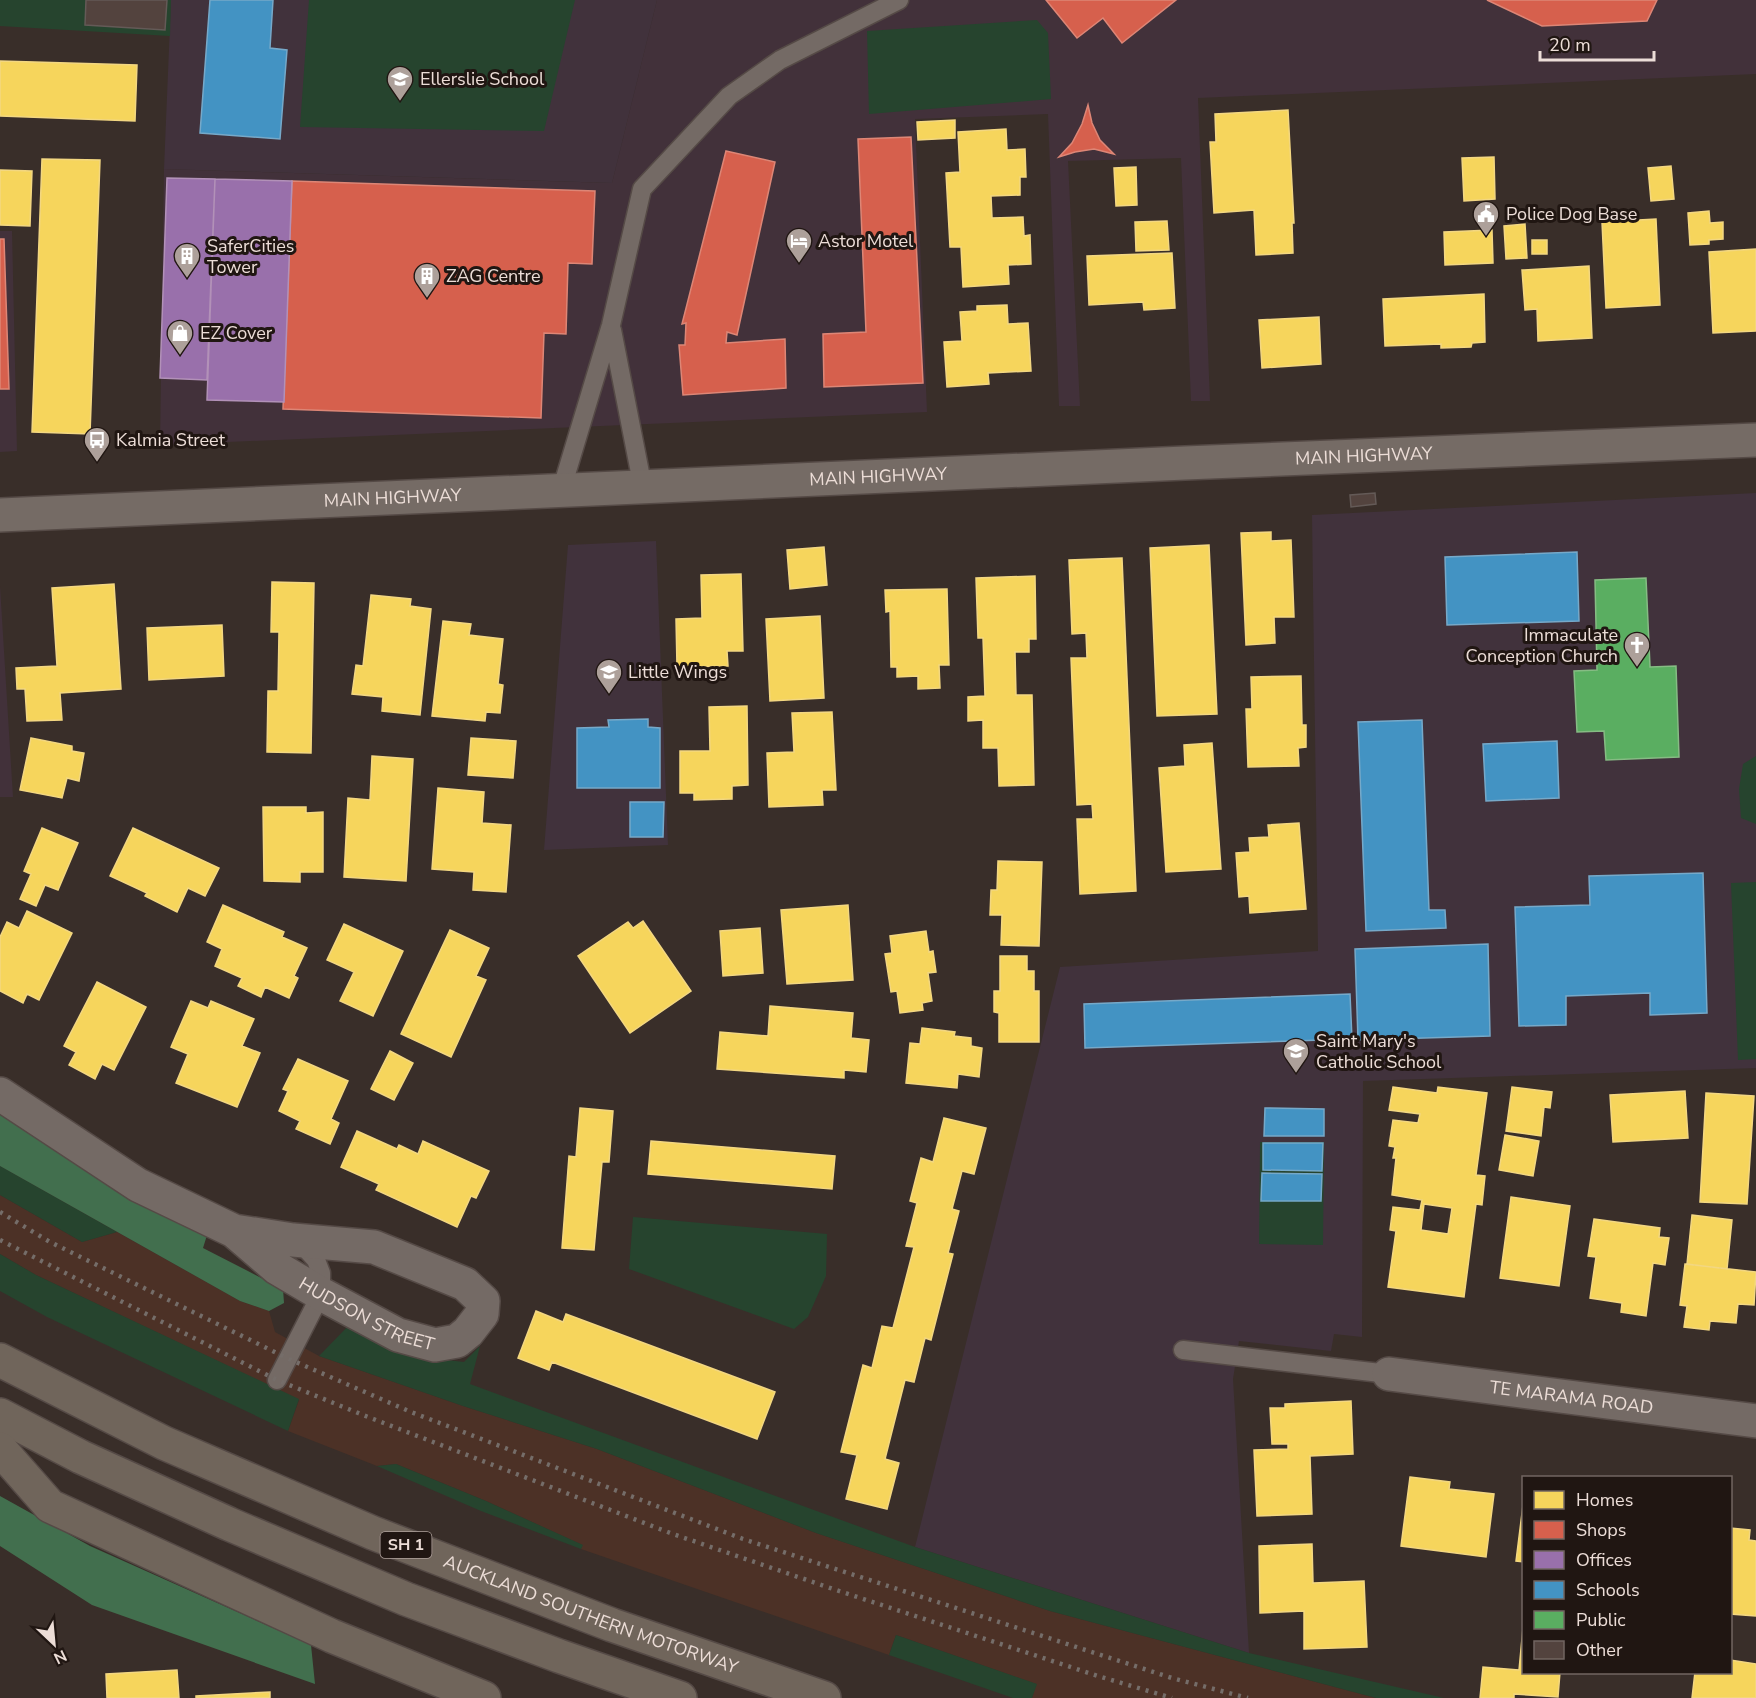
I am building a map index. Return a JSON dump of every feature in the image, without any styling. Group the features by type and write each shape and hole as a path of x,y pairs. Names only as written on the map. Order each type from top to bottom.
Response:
{"highway":[{"name":"AUCKLAND SOUTHERN MOTORWAY","path":"0,1360 164,1443 374,1533 612,1625 825,1698"},
{"path":"0,1414 92,1462 229,1524 406,1599 680,1698"},
{"path":"0,1449 50,1506 332,1636 484,1698"}],"main road":[{"name":"MAIN HIGHWAY","path":"0,515 1173,463 1756,440"}],"street":[{"name":"HUDSON STREET","path":"0,1094 138,1185 234,1232 277,1268 398,1335 435,1345 457,1341 468,1332 482,1314 483,1301 465,1284 374,1247 234,1232"},
{"name":"TE MARAMA ROAD","path":"1389,1374 1756,1421"}],"lane":[{"path":"561,491 611,325 642,189 729,96 780,60 898,0"},
{"path":"611,325 643,488"},
{"path":"277,1380 321,1294 321,1273 316,1260 293,1240"},
{"path":"1183,1350 1389,1374"}],"shaded area":[{"name":"Ellerslie School","path":"171,0 657,0 612,183 164,169"},
{"path":"657,0 1756,0 1756,74 1198,98 1210,401 1191,401 1181,158 1068,161 1080,406 1059,406 1048,114 915,119 927,412 160,445 164,169 612,183"},
{"path":"0,231 12,231 17,451 0,452"},
{"name":"Saint Mary's Catholic School","path":"1756,493 1756,1068 1363,1081 1362,1337 1334,1334 1331,1351 1239,1341 1233,1379 1249,1653 915,1547 1060,967 1318,951 1312,515"},
{"name":"Little Wings","path":"656,541 668,845 544,850 568,545"},
{"path":"0,586 13,797 0,797"},
{"path":"0,1195 82,1242 117,1232 240,1301 269,1311 275,1332 319,1356 597,1449 816,1533 1050,1611 1376,1698 1032,1698 1036,1684 896,1635 889,1655 581,1549 582,1545 486,1501 396,1464 377,1466 288,1431 299,1400 36,1275 0,1254"}],"green space":[{"path":"0,0 171,0 170,36 0,26"},
{"path":"309,0 575,0 544,131 300,127"},
{"path":"1037,20 1048,33 1051,99 869,114 867,31"},
{"path":"1756,756 1756,824 1741,818 1739,789 1743,764"},
{"path":"1756,882 1756,1059 1738,1060 1731,883"},
{"path":"0,1111 208,1232 203,1248 283,1289 284,1303 269,1311 240,1301 0,1166"},
{"path":"1260,1142 1324,1142 1323,1245 1259,1244"},
{"path":"0,1166 117,1232 82,1242 0,1195"},
{"path":"633,1217 827,1234 826,1276 808,1317 794,1329 629,1269"},
{"path":"0,1254 36,1275 299,1399 288,1431 47,1317 0,1291"},
{"path":"352,1322 421,1357 464,1362 480,1346 470,1384 915,1547 1249,1653 1444,1698 1376,1698 1050,1611 816,1533 597,1449 319,1356"},
{"path":"396,1464 486,1501 583,1545 581,1549 481,1511 377,1466"},
{"path":"0,1496 90,1546 311,1645 315,1684 92,1605 0,1546"},
{"path":"896,1635 1037,1684 1032,1698 1013,1698 889,1655"}],"building: Homes":[{"path":"0,61 137,65 135,121 0,116"},
{"path":"1288,110 1294,223 1292,223 1293,253 1256,255 1254,210 1214,213 1210,142 1216,142 1215,114"},
{"path":"955,120 955,138 918,140 917,122"},
{"path":"1006,129 1007,150 1025,149 1026,177 1020,177 1020,195 991,196 992,218 1023,217 1024,236 1030,235 1031,264 1008,265 1009,284 963,287 961,247 950,247 946,173 960,172 958,132"},
{"path":"1494,157 1495,199 1464,201 1462,158"},
{"path":"42,159 100,160 90,434 32,432"},
{"path":"1671,166 1674,199 1651,201 1648,168"},
{"path":"1136,167 1137,205 1116,206 1114,168"},
{"path":"0,170 32,171 30,226 0,225"},
{"path":"1709,211 1710,223 1723,222 1723,239 1709,240 1709,244 1690,245 1688,213"},
{"path":"1656,219 1660,305 1606,308 1602,222"},
{"path":"1167,221 1169,250 1136,251 1135,222"},
{"path":"1525,224 1527,258 1506,259 1504,226"},
{"path":"1492,230 1493,263 1445,265 1444,232"},
{"path":"1532,240 1547,240 1547,254 1532,254"},
{"path":"1756,249 1756,331 1713,333 1709,252"},
{"path":"1172,253 1175,308 1144,310 1143,302 1089,305 1087,256"},
{"path":"1589,266 1592,338 1538,341 1537,309 1525,310 1522,270"},
{"path":"1484,294 1485,342 1472,343 1471,347 1441,348 1441,344 1385,346 1383,299"},
{"path":"1007,305 1008,324 1028,323 1031,371 988,373 989,384 947,387 944,342 962,341 960,312 977,311 977,306"},
{"path":"1319,317 1321,364 1262,368 1259,320"},
{"path":"1271,532 1271,541 1291,540 1294,617 1274,617 1275,643 1246,645 1241,533"},
{"path":"1209,545 1217,714 1157,716 1150,548"},
{"path":"824,547 827,585 790,589 787,550"},
{"path":"1122,558 1136,891 1080,894 1077,819 1093,819 1092,804 1077,805 1071,658 1087,658 1086,633 1072,634 1069,560"},
{"path":"741,574 743,651 727,651 728,666 677,667 676,619 702,618 701,575"},
{"path":"1035,576 1036,639 1029,639 1029,652 1015,652 1016,695 1032,695 1034,785 999,786 998,748 983,748 983,720 968,721 968,697 985,696 983,638 978,638 976,578"},
{"path":"272,582 314,583 311,753 267,752 268,691 278,691 279,632 271,632"},
{"path":"114,584 121,689 60,693 62,720 27,721 25,689 17,689 16,668 57,666 52,588"},
{"path":"947,589 949,665 939,665 940,688 918,689 918,676 897,677 897,667 891,667 890,611 886,612 885,590"},
{"path":"371,595 411,599 410,606 431,609 420,715 382,711 383,697 352,694 356,665 363,666"},
{"path":"820,616 824,698 770,701 766,619"},
{"path":"443,621 471,624 469,635 503,639 498,684 503,685 500,713 486,712 485,721 432,716"},
{"path":"222,625 224,676 149,680 147,628"},
{"path":"1301,676 1302,725 1306,725 1306,747 1298,748 1299,766 1248,767 1246,709 1252,709 1251,677"},
{"path":"747,706 748,785 732,786 732,799 694,800 694,793 680,793 680,751 710,751 709,707"},
{"path":"832,712 836,790 822,790 823,805 769,807 767,753 794,752 792,713"},
{"path":"31,738 72,746 72,751 84,753 79,781 67,778 62,798 20,790"},
{"path":"471,738 516,741 513,778 468,775"},
{"path":"1212,743 1221,869 1166,872 1159,768 1185,766 1184,745"},
{"path":"372,756 413,759 406,881 344,877 348,798 370,800"},
{"path":"438,788 484,792 482,823 511,825 506,892 473,890 474,872 432,869"},
{"path":"263,807 306,807 306,813 323,812 323,872 300,872 300,882 264,881"},
{"path":"1299,823 1306,909 1250,913 1249,896 1239,897 1236,853 1250,852 1249,838 1269,837 1268,825"},
{"path":"42,828 78,843 58,890 45,885 36,906 20,899 31,874 24,871"},
{"path":"133,828 219,868 205,896 188,888 177,912 145,896 147,893 110,876"},
{"path":"998,861 1042,862 1039,946 1001,945 1002,915 990,915 991,890 997,890"},
{"path":"223,905 284,932 282,937 307,948 294,976 298,978 289,998 265,987 261,997 238,986 242,978 215,966 222,949 207,942"},
{"path":"848,905 853,980 787,984 781,910"},
{"path":"27,911 72,933 39,1000 27,994 23,1003 0,991 0,937 7,922 19,928"},
{"path":"643,921 691,991 630,1033 578,956 628,922 633,928"},
{"path":"344,924 403,951 373,1016 340,1001 354,972 327,960"},
{"path":"760,928 763,973 723,976 720,931"},
{"path":"450,930 489,948 476,976 486,980 451,1057 401,1034"},
{"path":"926,931 929,952 933,951 936,972 928,973 932,1001 922,1003 923,1010 900,1013 897,991 891,992 885,954 892,953 890,936"},
{"path":"1000,956 1027,956 1027,971 1034,971 1034,991 1039,991 1039,1042 999,1042 999,1013 994,1012 994,991 1000,991"},
{"path":"97,982 146,1007 114,1070 102,1064 95,1079 69,1065 76,1052 64,1046"},
{"path":"191,1001 208,1008 211,1001 254,1019 242,1046 260,1053 237,1107 176,1083 188,1054 171,1047"},
{"path":"770,1006 853,1013 851,1038 869,1040 866,1072 844,1070 844,1078 717,1069 720,1032 768,1036"},
{"path":"922,1028 955,1032 954,1036 971,1038 971,1046 982,1048 979,1077 958,1074 957,1088 906,1083 910,1043 920,1044"},
{"path":"390,1051 413,1063 394,1100 371,1089"},
{"path":"298,1059 348,1081 331,1119 339,1123 330,1144 296,1129 300,1121 279,1111 288,1091 283,1089"},
{"path":"1393,1087 1437,1093 1438,1087 1487,1093 1476,1175 1485,1176 1482,1205 1476,1204 1464,1297 1388,1287 1396,1231 1390,1230 1393,1207 1420,1210 1422,1200 1392,1195 1396,1158 1393,1158 1395,1147 1389,1146 1393,1120 1418,1123 1420,1114 1389,1110","holes":["1424,1204 1452,1208 1448,1234 1421,1230"]},
{"path":"1512,1087 1552,1092 1550,1108 1544,1107 1541,1136 1506,1131"},
{"path":"1685,1091 1688,1138 1613,1142 1610,1095"},
{"path":"1706,1093 1754,1096 1747,1204 1700,1202"},
{"path":"580,1108 613,1111 609,1162 602,1162 594,1250 562,1248 569,1156 576,1157"},
{"path":"944,1118 986,1128 974,1174 962,1171 952,1209 959,1211 948,1253 953,1254 931,1340 925,1338 914,1382 905,1380 885,1459 899,1463 887,1509 846,1499 857,1455 841,1452 863,1365 872,1368 882,1326 893,1328 914,1247 906,1246 917,1203 910,1201 921,1158 933,1162"},
{"path":"357,1131 397,1149 399,1145 418,1154 423,1141 489,1171 476,1198 471,1196 457,1227 376,1190 379,1184 341,1167"},
{"path":"1505,1135 1539,1141 1533,1176 1499,1170"},
{"path":"651,1141 835,1156 832,1189 648,1174"},
{"path":"1511,1197 1570,1206 1559,1286 1500,1278"},
{"path":"1692,1215 1732,1220 1727,1269 1687,1264"},
{"path":"1594,1219 1660,1228 1659,1237 1669,1238 1665,1265 1653,1263 1646,1316 1621,1312 1622,1303 1590,1298 1596,1257 1588,1256"},
{"path":"1685,1264 1756,1272 1754,1305 1738,1304 1736,1323 1710,1321 1709,1330 1684,1327 1687,1306 1680,1305"},
{"path":"536,1311 563,1322 566,1314 775,1392 757,1439 552,1362 549,1370 518,1358"},
{"path":"1351,1401 1353,1454 1310,1456 1312,1514 1257,1516 1254,1450 1288,1449 1288,1444 1272,1444 1270,1408 1285,1408 1285,1404"},
{"path":"1410,1477 1450,1482 1449,1489 1494,1494 1486,1557 1401,1546"},
{"path":"1522,1513 1522,1562 1516,1561"},
{"path":"1732,1528 1750,1530 1749,1540 1756,1541 1756,1616 1732,1614"},
{"path":"1312,1544 1313,1583 1364,1581 1367,1647 1304,1649 1304,1611 1260,1613 1259,1546"},
{"path":"1522,1638 1522,1674 1560,1674 1558,1697 1514,1694 1514,1698 1480,1698 1483,1667 1519,1670"},
{"path":"1732,1660 1756,1664 1756,1698 1692,1698 1695,1674 1732,1674"},
{"path":"177,1670 179,1698 107,1698 106,1674"},
{"path":"270,1692 270,1698 196,1698 196,1696"}],"building: Shops":[{"path":"1046,0 1176,0 1122,43 1103,18 1077,38"},
{"path":"1487,0 1657,0 1647,21 1542,26"},
{"path":"1088,105 1092,123 1100,140 1114,154 1094,149 1059,157 1072,143 1082,124"},
{"path":"911,137 923,383 824,387 823,334 866,332 858,139"},
{"path":"726,151 775,162 737,335 727,332 726,343 785,339 786,388 683,395 679,345 685,345 686,323 682,324"},
{"name":"ZAG Centre","path":"292,181 595,191 592,264 568,263 566,334 544,333 541,418 283,409"},
{"path":"0,239 4,239 9,389 0,389"}],"building: Offices":[{"name":"SaferCities Tower","path":"167,178 215,179 207,380 160,378"},
{"path":"215,179 292,181 284,402 207,400"}],"building: Schools":[{"path":"210,0 273,0 270,48 287,50 280,139 200,133"},
{"path":"1577,552 1579,621 1447,625 1445,557"},
{"path":"648,719 648,727 660,728 660,788 577,788 577,728 609,727 608,720"},
{"path":"1422,720 1429,910 1445,910 1446,928 1366,931 1358,722"},
{"path":"1557,741 1559,798 1486,801 1483,744"},
{"path":"630,802 664,802 663,837 630,837"},
{"path":"1703,873 1707,1013 1650,1015 1650,993 1566,996 1566,1025 1519,1026 1515,907 1590,905 1589,876"},
{"path":"1488,944 1490,1036 1358,1040 1355,949"},
{"path":"1350,994 1352,1039 1085,1048 1084,1004"},
{"path":"1265,1108 1324,1109 1324,1136 1264,1136"},
{"path":"1263,1143 1323,1143 1322,1171 1263,1170"},
{"path":"1262,1173 1322,1174 1321,1201 1261,1201"}],"building: Public":[{"name":"Immaculate Conception Church","path":"1646,578 1650,667 1676,666 1679,757 1606,760 1604,731 1577,732 1574,671 1597,670 1595,580"}],"building: Other":[{"path":"86,0 167,0 165,30 85,25"},
{"path":"1375,493 1376,504 1351,507 1350,495"}],"railway":[{"path":"0,1212 50,1242 289,1359 411,1412 743,1539 1172,1678 1248,1698"},
{"path":"0,1240 277,1380 368,1417 673,1534 836,1590 1172,1698"}],"place":[{"name":"Ellerslie School","path":"400,102"},
{"name":"Police Dog Base","path":"1486,237"},
{"name":"Astor Motel","path":"799,264"},
{"name":"SaferCities Tower","path":"187,279"},
{"name":"ZAG Centre","path":"427,299"},
{"name":"EZ Cover","path":"180,356"},
{"name":"Kalmia Street","path":"97,463"},
{"name":"Immaculate Conception Church","path":"1637,668"},
{"name":"Little Wings","path":"609,695"},
{"name":"Saint Mary's Catholic School","path":"1296,1074"}]}
